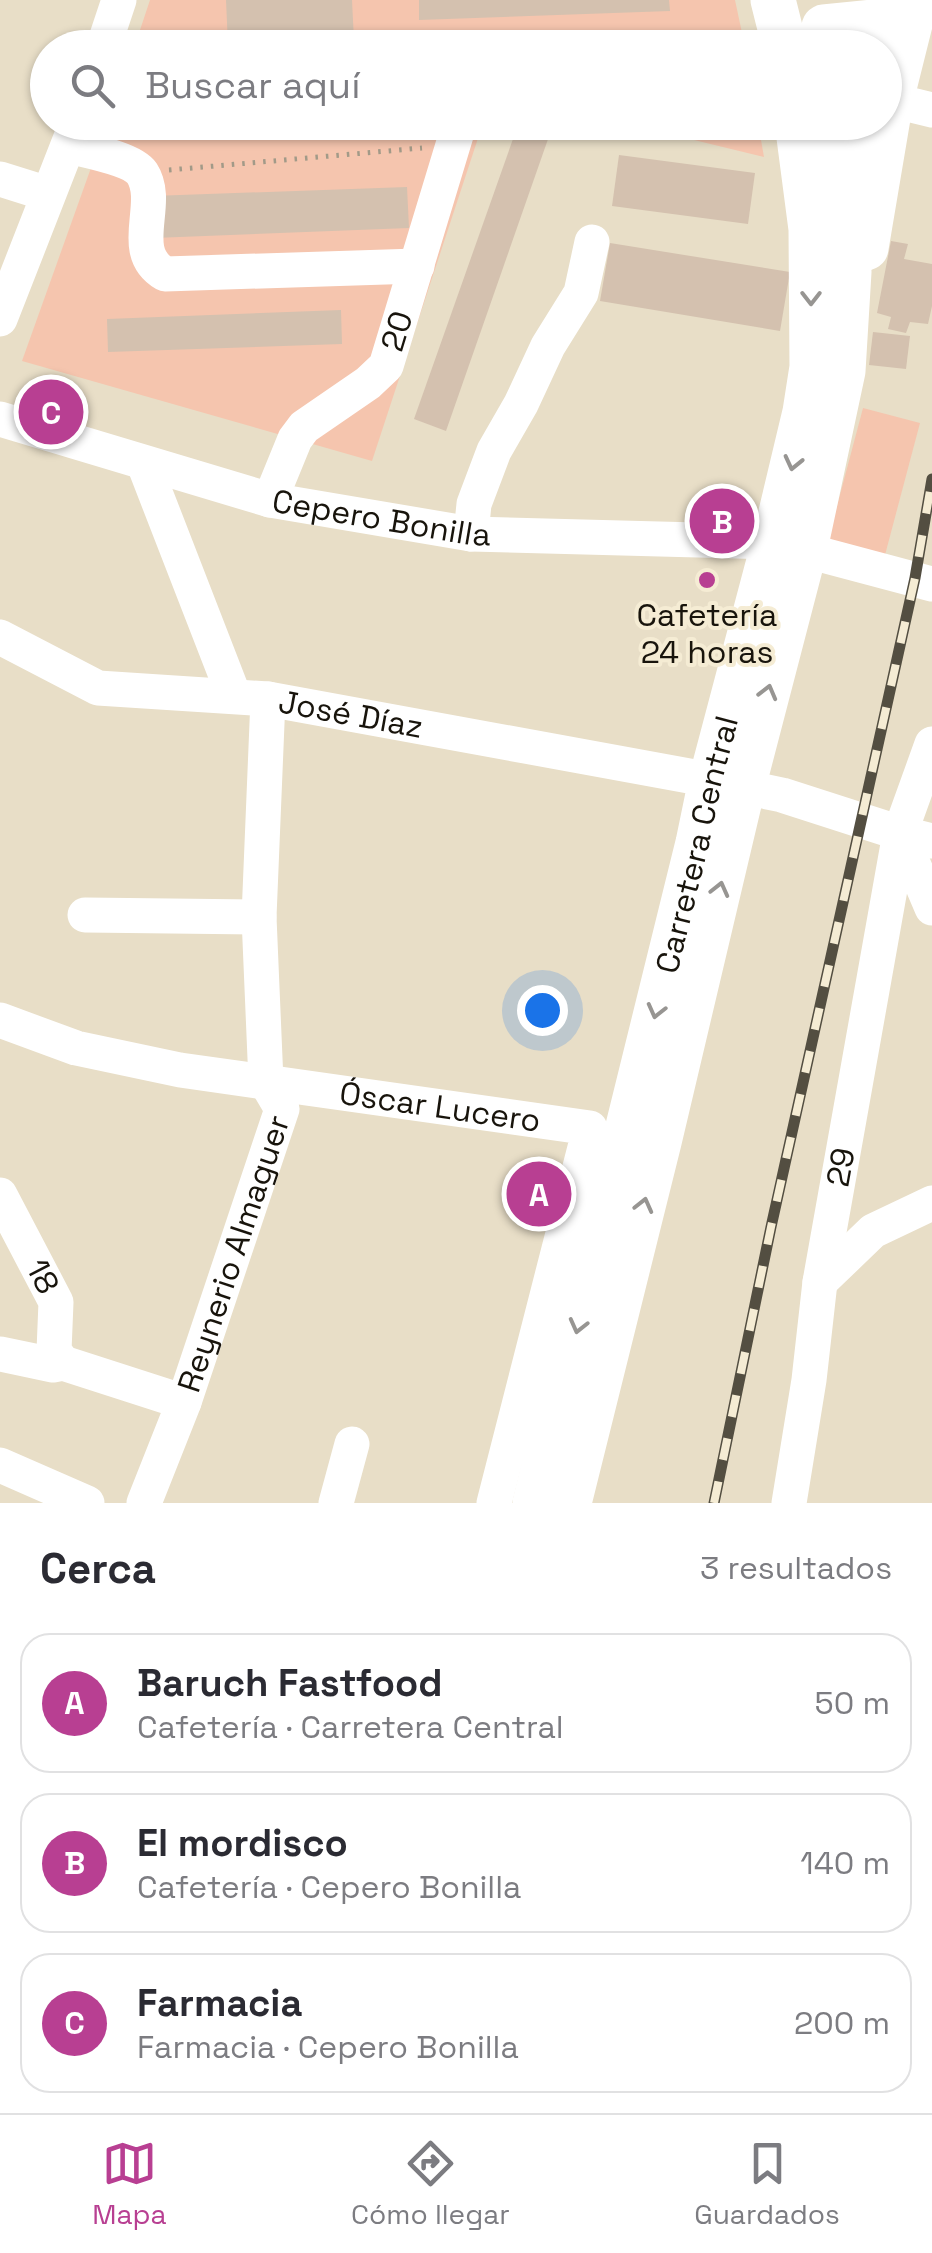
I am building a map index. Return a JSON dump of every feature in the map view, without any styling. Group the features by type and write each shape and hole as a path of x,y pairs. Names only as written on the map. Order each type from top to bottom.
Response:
{"main road":[{"path":"773,0 813,30 914,9 904,112"},
{"name":"Carretera Central","path":"790,546 812,367 810,229 800,140"},
{"path":"843,371 897,140"},
{"path":"810,229 830,185 842,143"},
{"name":"Carretera Central","path":"569,1503 659,1142 727,783 790,546 843,371 849,272 842,143"},
{"name":"Carretera Central","path":"534,1503 698,843 727,783"}],"street":[{"path":"109,30 120,0"},
{"path":"0,319 70,140"},
{"path":"85,140 141,172 147,190 147,255 153,267 165,274 418,266"},
{"name":"20","path":"270,500 295,439 304,427 386,366 455,140"},
{"path":"0,179 48,194"},
{"path":"471,534 474,504 494,451 548,346 581,293 592,242"},
{"name":"Cepero Bonilla","path":"0,419 270,500 471,534 790,546 932,584"},
{"name":"Reynerio Almaguer","path":"144,464 251,698 266,1082 282,1109 184,1402 144,1503"},
{"name":"José Díaz","path":"0,637 98,688 251,698 727,783 782,795 916,837"},
{"name":"29","path":"789,1503 810,1380 820,1282 916,837 932,744"},
{"path":"916,837 932,908"},
{"path":"85,915 259,917"},
{"name":"Óscar Lucero","path":"0,1020 76,1048 180,1070 590,1128 494,1503"},
{"name":"18","path":"0,1195 56,1302 54,1351 63,1364"},
{"path":"820,1282 873,1231 932,1203"},
{"path":"0,1354 63,1364 184,1402"},
{"path":"336,1503 352,1444"},
{"path":"0,1465 87,1503"}],"path":[{"path":"141,172 407,140"}],"shaded area":[{"path":"150,0 735,0 741,30 140,30"},
{"path":"101,140 477,140 372,461 22,361"},
{"path":"694,140 761,140 764,157"},
{"path":"863,408 920,423 885,555 828,540"}],"building":[{"path":"226,0 352,0 353,30 227,30"},
{"path":"419,0 669,0 670,11 419,20"},
{"path":"513,140 548,140 446,431 414,419"},
{"path":"619,155 755,173 748,224 612,206"},
{"path":"407,187 409,228 154,238 152,196"},
{"path":"891,241 908,244 904,259 932,264 928,324 910,322 906,333 888,329 891,317 877,313"},
{"path":"610,243 790,272 780,331 600,301"},
{"path":"341,310 342,344 108,352 107,319"},
{"path":"873,332 910,336 906,369 869,365"}],"railway":[{"path":"714,1503 915,578 932,479"}],"place":[{"name":"Farmacia","path":"51,412"},
{"name":"El mordisco","path":"722,521"},
{"name":"Cafetería 24 horas","path":"707,580"},
{"name":"Baruch Fastfood","path":"539,1194"}]}
